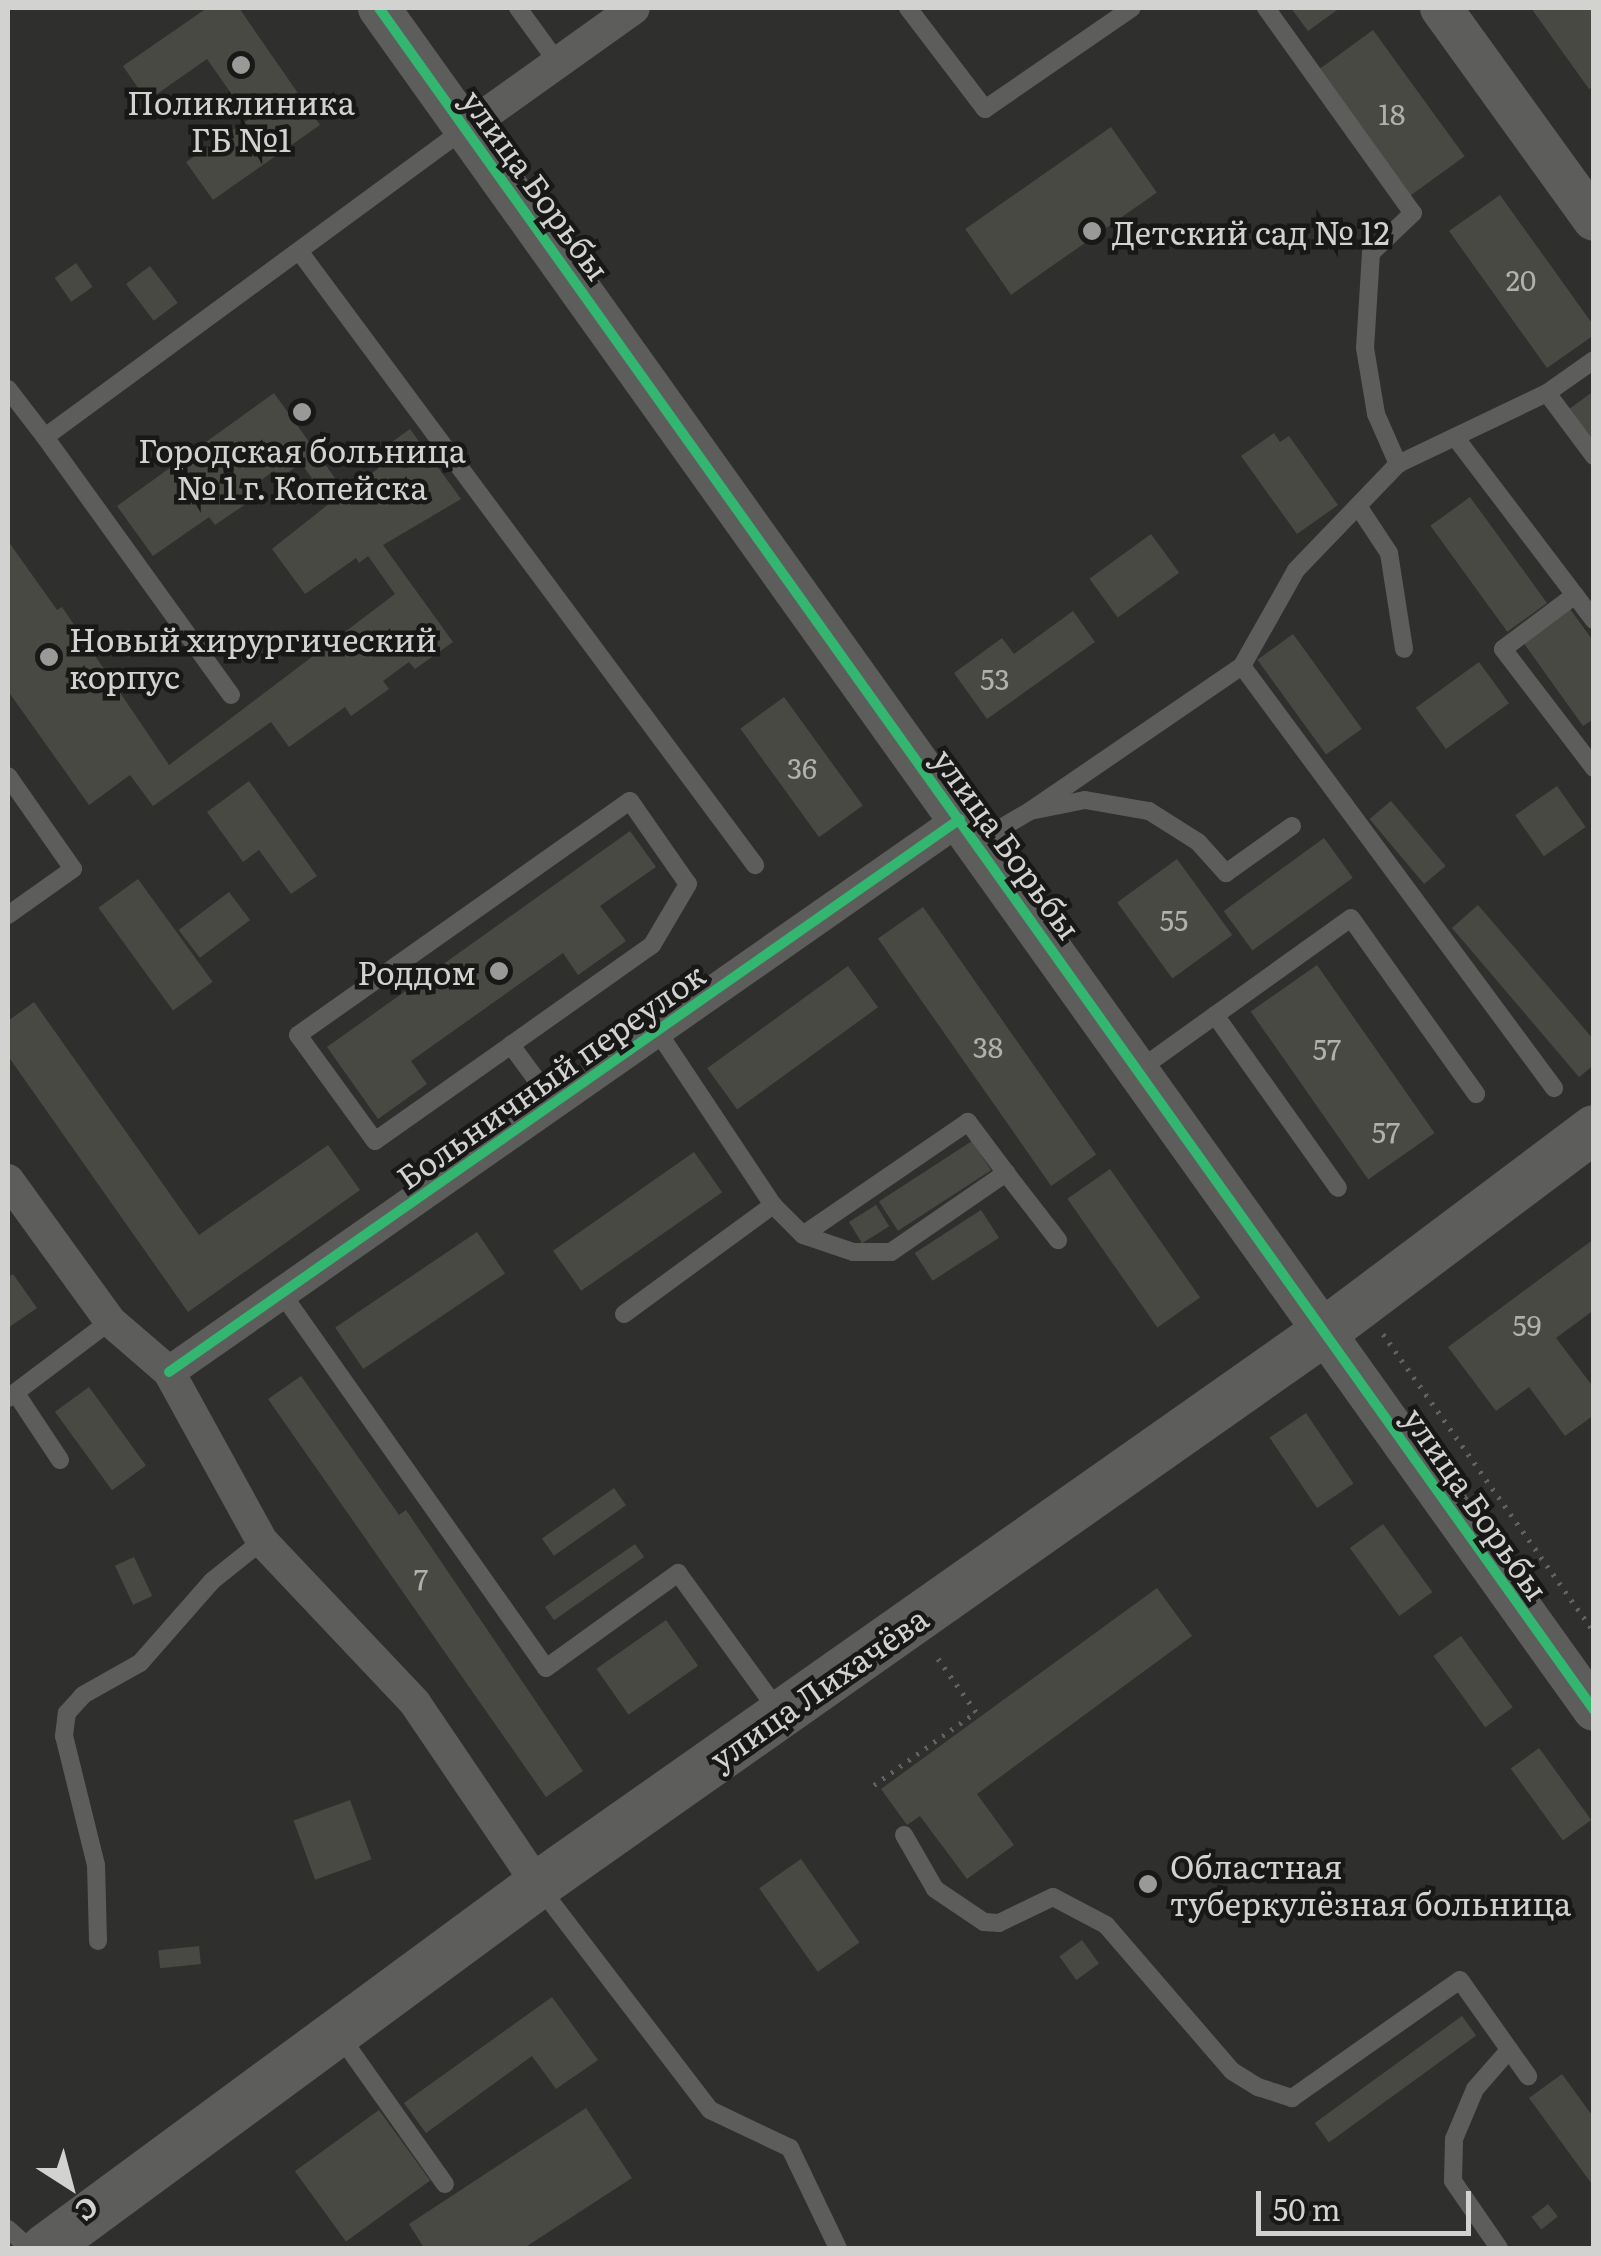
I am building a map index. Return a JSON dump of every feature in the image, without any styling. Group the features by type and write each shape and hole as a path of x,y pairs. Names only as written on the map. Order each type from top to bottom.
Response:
{"main road":[{"name":"улица Лихачёва","path":"45,2248 538,1885 1324,1332 1594,1129"}],"street":[{"name":"улица Борьбы","path":"378,8 1140,1069 1594,1710"},
{"path":"466,128 634,8"},
{"path":"1441,8 1594,220"},
{"name":"Больничный переулок","path":"169,1372 656,1029 969,831"},
{"path":"8,1180 110,1321 169,1372 262,1541 415,1703 538,1885"}],"lane":[{"path":"518,8 558,62"},
{"path":"908,8 986,109 1132,8"},
{"path":"1266,8 1412,212 1371,253 1365,348 1376,414 1398,464"},
{"path":"45,437 466,128"},
{"path":"299,251 755,865"},
{"path":"1030,810 1242,666 1296,570 1398,464 1547,393 1594,360"},
{"path":"8,389 230,695"},
{"path":"1547,393 1594,456"},
{"path":"1456,437 1594,620"},
{"path":"1358,506 1390,553 1404,649"},
{"path":"1575,595 1503,649 1594,768"},
{"path":"1242,666 1554,1088"},
{"path":"8,776 73,868 8,915"},
{"path":"969,831 1030,810 1085,800 1149,811 1198,842 1226,874 1292,826"},
{"path":"630,801 688,884 652,945 512,1045 375,1140 298,1034 630,801"},
{"path":"1140,1069 1351,918 1476,1094"},
{"path":"1215,1015 1338,1188"},
{"path":"656,1029 772,1205 802,1235 853,1252 891,1252 1006,1173"},
{"path":"512,1045 552,1101"},
{"path":"802,1235 968,1122 1058,1240"},
{"path":"624,1314 772,1205"},
{"path":"283,1295 546,1668 678,1573 780,1714"},
{"path":"60,1460 12,1397 110,1321"},
{"path":"98,1941 96,1864 64,1736 67,1713 83,1694 140,1663 212,1582 262,1541"},
{"path":"904,1835 935,1889 984,1922 999,1923 1053,1897 1106,1925 1232,2071 1258,2087 1292,2098 1460,1980 1528,2076"},
{"path":"538,1885 710,2110 790,2148 838,2248"},
{"path":"337,2033 446,2184"},
{"path":"1499,2248 1452,2181 1454,2139 1474,2089 1509,2050"},
{"path":"8,2229 29,2248"}],"path":[{"path":"1361,1303 1594,1632"},
{"path":"874,1785 976,1712 912,1622"}],"building":[{"path":"207,8 239,8 320,125 213,200 186,162 249,119 207,59 147,101 123,66"},
{"path":"1291,8 1340,8 1308,31"},
{"path":"1531,8 1594,8 1594,86 1589,89"},
{"path":"1373,30 1465,156 1410,196 1319,69"},
{"path":"1111,127 1157,193 1011,295 965,229"},
{"path":"1500,195 1594,326 1594,335 1547,368 1449,231"},
{"path":"76,263 93,287 71,302 55,278"},
{"path":"150,266 178,303 154,321 126,284"},
{"path":"1594,391 1594,443 1569,409"},
{"path":"274,393 345,492 386,463 378,452 410,429 461,499 383,545 453,642 415,669 409,662 383,681 389,689 351,716 345,707 289,747 271,722 153,806 130,775 89,805 8,691 8,541 57,610 62,607 169,765 395,594 368,556 359,563 356,558 305,594 272,549 330,503 301,463 279,479 274,471 247,490 253,499 215,525 209,517 153,556 117,506"},
{"path":"1274,433 1280,442 1289,436 1338,505 1297,534 1241,456"},
{"path":"1470,497 1547,603 1507,632 1430,526"},
{"path":"1151,534 1179,573 1118,618 1090,579"},
{"path":"1570,609 1594,642 1594,719 1583,726 1523,642"},
{"path":"1073,611 1095,642 987,719 954,673 1002,638 1014,654"},
{"path":"1293,634 1362,729 1326,755 1257,660"},
{"path":"1479,662 1509,703 1446,749 1416,708"},
{"path":"784,697 863,805 819,837 740,729"},
{"path":"249,781 317,876 291,894 259,850 243,862 207,812"},
{"path":"1557,786 1586,827 1544,856 1515,815"},
{"path":"1391,801 1446,866 1424,884 1370,819"},
{"path":"630,831 656,867 600,906 626,941 578,975 563,953 411,1061 427,1084 378,1119 327,1047"},
{"path":"1324,838 1353,878 1252,951 1224,911"},
{"path":"1177,859 1232,935 1172,979 1117,902"},
{"path":"138,879 213,982 173,1011 98,908"},
{"path":"229,892 250,920 200,958 179,930"},
{"path":"1478,905 1594,1040 1594,1065 1579,1077 1452,928"},
{"path":"923,907 1096,1154 1051,1186 878,939"},
{"path":"1317,965 1435,1133 1368,1179 1251,1011"},
{"path":"848,966 878,1007 737,1110 707,1068"},
{"path":"34,1002 199,1235 328,1145 360,1190 188,1312 8,1056 8,1021"},
{"path":"972,1141 991,1170 898,1231 879,1201"},
{"path":"694,1152 722,1192 581,1291 553,1251"},
{"path":"1110,1169 1200,1298 1157,1327 1067,1199"},
{"path":"876,1205 889,1226 862,1243 849,1222"},
{"path":"981,1210 999,1238 933,1281 915,1253"},
{"path":"477,1232 505,1273 363,1369 335,1328"},
{"path":"1594,1239 1594,1310 1556,1338 1594,1388 1594,1415 1565,1436 1529,1387 1496,1411 1448,1347"},
{"path":"13,1274 37,1308 8,1328 8,1278"},
{"path":"301,1376 399,1515 406,1510 583,1771 546,1797 268,1399"},
{"path":"89,1387 146,1465 112,1490 55,1412"},
{"path":"1306,1413 1354,1483 1317,1508 1270,1438"},
{"path":"614,1488 626,1505 554,1556 542,1538"},
{"path":"1383,1524 1432,1592 1399,1616 1350,1548"},
{"path":"635,1544 644,1557 554,1620 545,1607"},
{"path":"134,1557 152,1596 133,1605 115,1566"},
{"path":"1157,1588 1192,1636 977,1794 1014,1845 967,1879 920,1816 907,1825 881,1789"},
{"path":"666,1620 698,1666 628,1715 596,1669"},
{"path":"1461,1636 1513,1707 1485,1727 1433,1656"},
{"path":"1539,1748 1591,1820 1563,1841 1511,1769"},
{"path":"350,1800 372,1859 315,1880 294,1821"},
{"path":"801,1859 860,1943 818,1972 759,1888"},
{"path":"1082,1940 1099,1963 1076,1980 1059,1956"},
{"path":"199,1946 201,1964 160,1968 158,1950"},
{"path":"552,1997 598,2060 556,2089 532,2056 426,2133 404,2103"},
{"path":"1462,2016 1476,2035 1329,2142 1315,2123"},
{"path":"1562,2074 1594,2118 1594,2187 1529,2098"},
{"path":"586,2108 632,2178 524,2248 424,2248 409,2224"},
{"path":"379,2110 430,2180 346,2242 295,2171"},
{"path":"1548,2204 1558,2217 1541,2230 1531,2217"}],"cycle path":[{"path":"379,8 1594,1710"},
{"path":"169,1372 960,819"}],"place":[{"name":"Поликлиника ГБ №1","path":"241,65"},
{"name":"Детский сад № 12","path":"1092,231"},
{"name":"Городская больница № 1 г. Копейска","path":"302,412"},
{"name":"Новый хирургический корпус","path":"49,657"},
{"name":"Роддом","path":"499,971"},
{"name":"Областная туберкулёзная больница","path":"1148,1884"}]}
